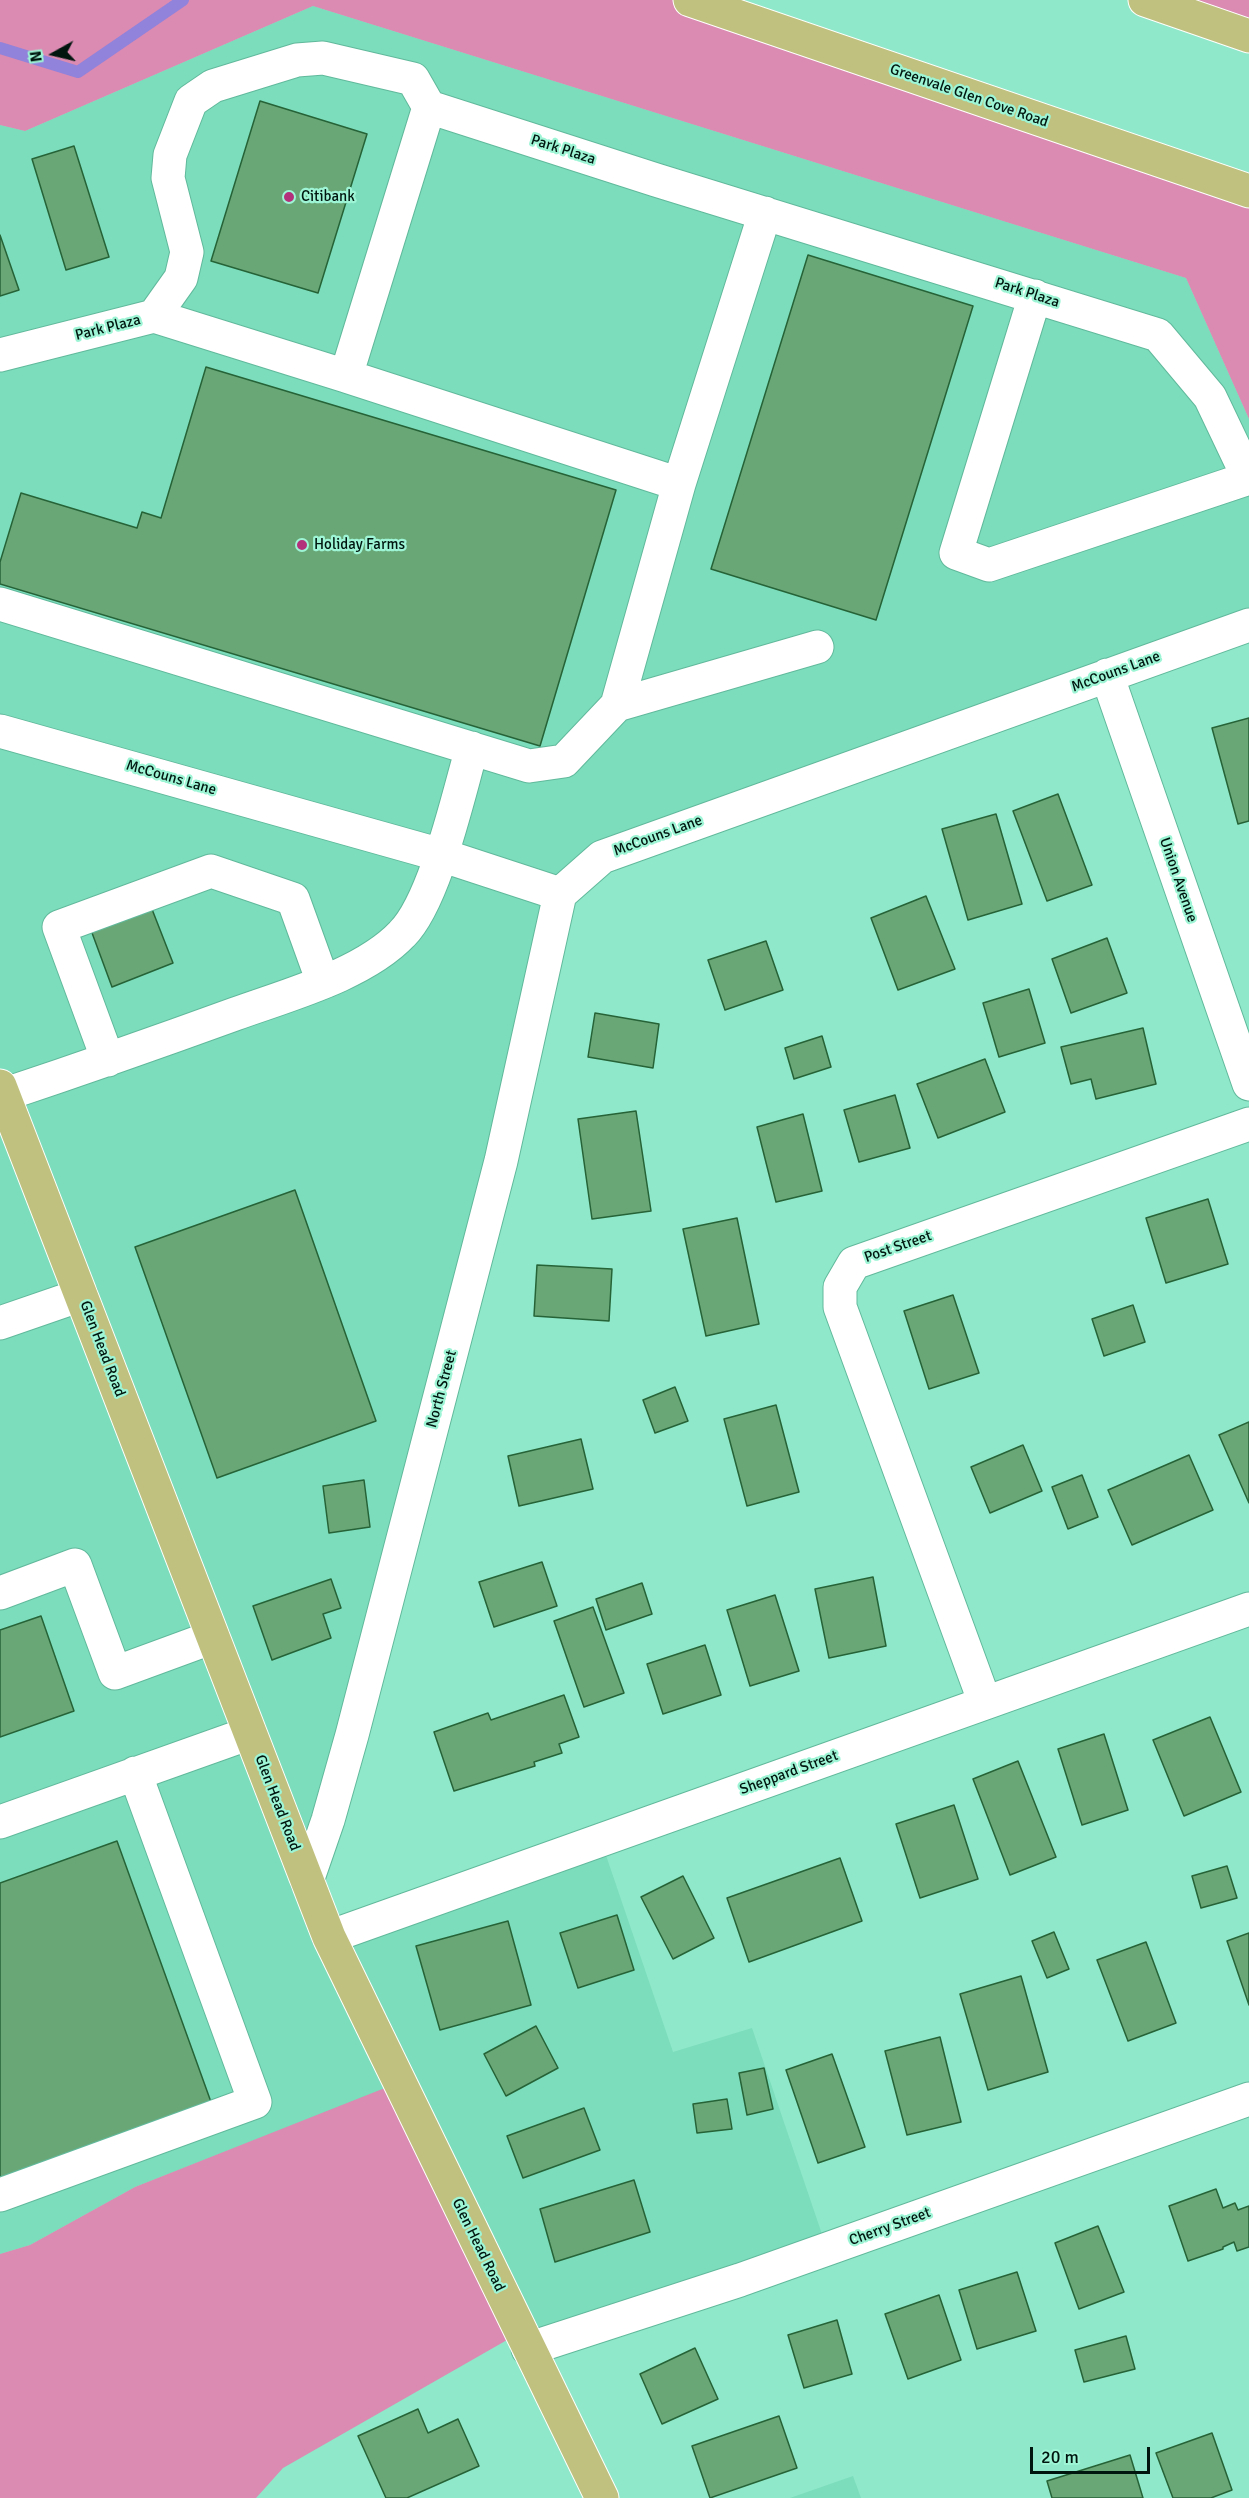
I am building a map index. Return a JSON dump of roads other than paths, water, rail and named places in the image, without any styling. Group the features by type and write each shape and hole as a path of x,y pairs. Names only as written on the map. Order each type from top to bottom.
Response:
{"main road":[{"name":"Greenvale Glen Cove Road","path":"690,0 1249,191"},
{"path":"1145,0 1249,36"},
{"name":"Glen Head Road","path":"2,1090 329,1937 602,2498"}],"street":[{"name":"Park Plaza","path":"0,355 154,316 181,278 187,252 168,178 170,155 191,100 213,86 297,60 322,58 413,79 429,106 1158,335 1210,396 1249,479"},
{"path":"346,376 429,106"},
{"path":"0,604 529,766 564,760 616,705 679,484 765,213"},
{"path":"1035,296 956,553 989,566 1249,479"},
{"path":"154,316 679,484"},
{"name":"McCouns Lane","path":"0,731 441,855 560,894 602,857 1249,625"},
{"path":"616,705 817,647"},
{"name":"Union Avenue","path":"1107,675 1249,1084"},
{"path":"2,1090 108,1060 323,982 378,953 402,934 420,908 441,855 472,748"},
{"path":"108,1060 59,927 211,871 293,899 323,982"},
{"name":"North Street","path":"307,1881 328,1820 352,1736 501,1161 560,894"},
{"name":"Post Street","path":"985,1703 840,1307 840,1287 854,1263 1249,1124"},
{"path":"0,1323 81,1295"},
{"path":"0,1593 75,1565 115,1674 213,1637"},
{"name":"Sheppard Street","path":"329,1937 1249,1609"},
{"path":"0,1822 250,1733"},
{"path":"0,2195 255,2102 135,1773"},
{"name":"Cherry Street","path":"528,2349 740,2280 1249,2099"}],"waterway":[{"path":"0,48 78,72 183,0"}],"place":[{"name":"Citibank","path":"289,197"},
{"name":"Holiday Farms","path":"302,545"}]}
